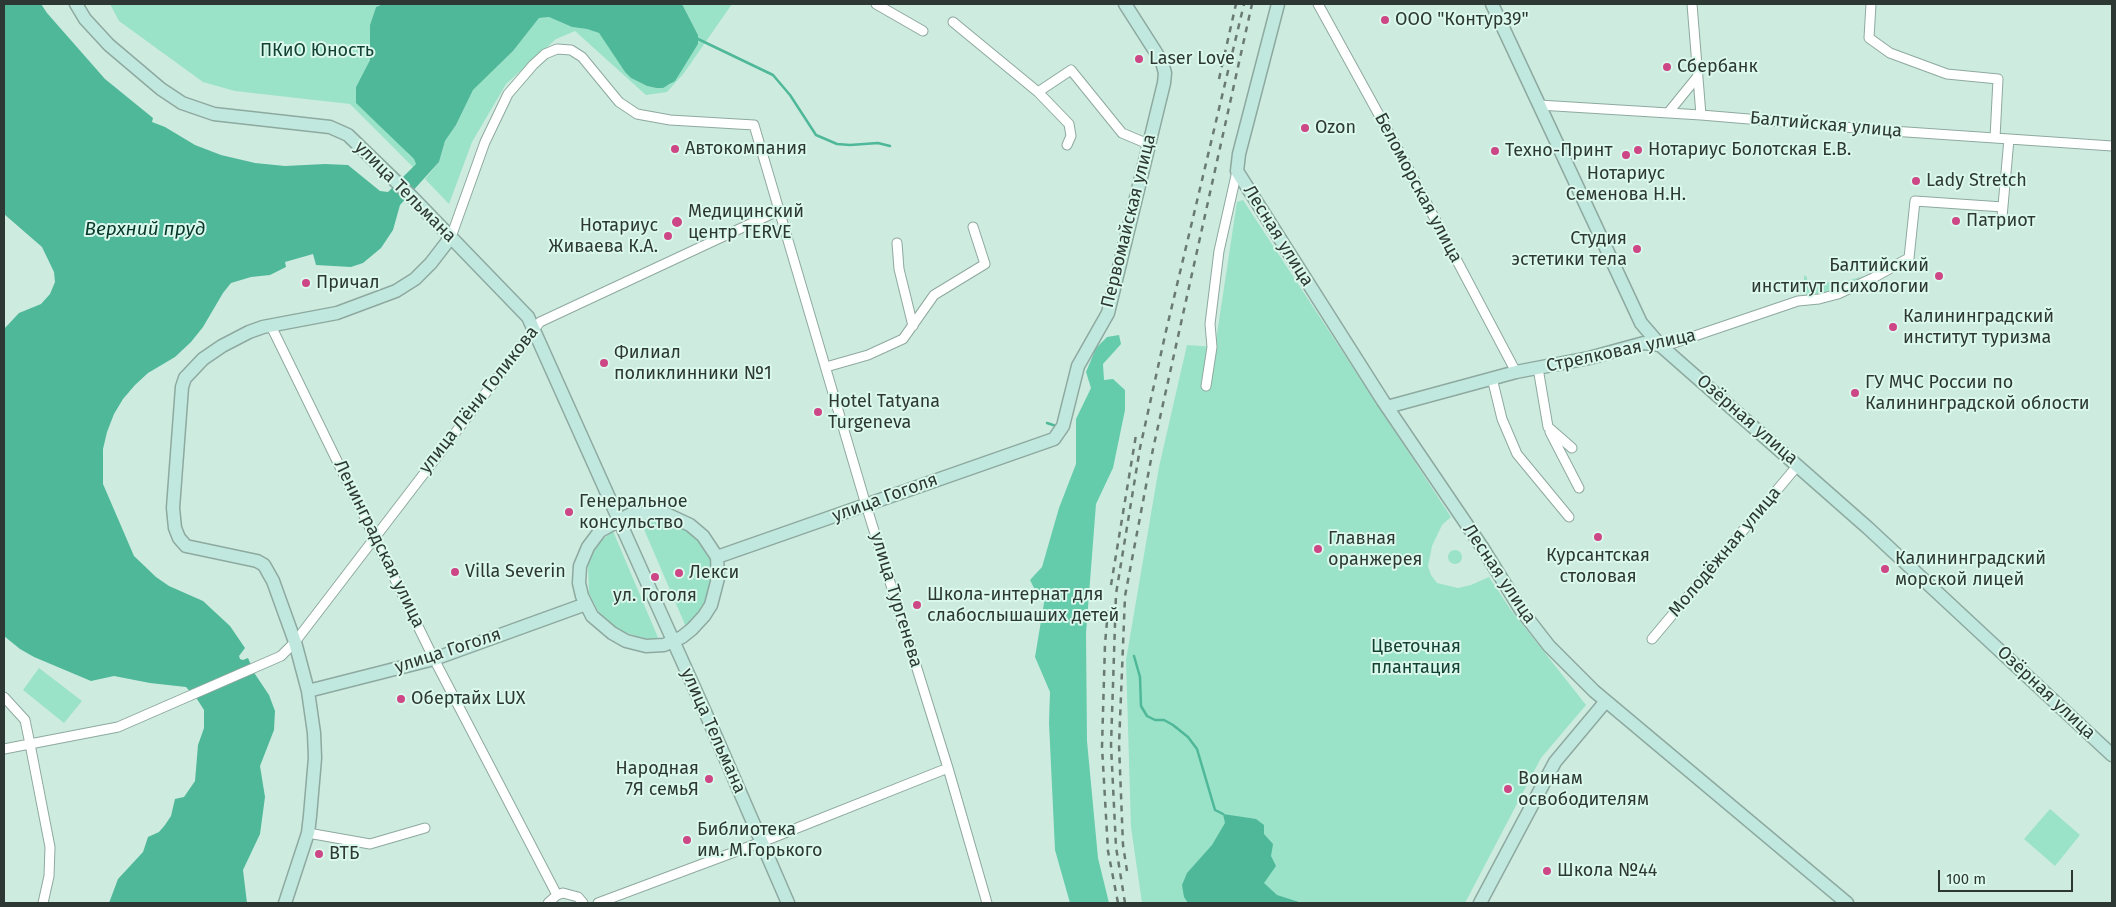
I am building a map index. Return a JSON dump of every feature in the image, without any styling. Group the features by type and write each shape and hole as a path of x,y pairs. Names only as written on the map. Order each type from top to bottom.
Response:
{"street":[{"name":"улица Тельмана","path":"76,4 85,19 109,45 161,89 182,104 214,114 246,119 315,125 340,131 353,139 520,307 534,327 788,903"},
{"path":"876,4 923,31"},
{"name":"Первомайская улица","path":"1054,440 1063,426 1078,366 1108,313 1165,73 1162,62 1125,4"},
{"name":"Лесная улица","path":"1206,386 1212,347 1210,324 1219,251 1239,154 1278,4"},
{"name":"Беломорская улица","path":"1318,4 1400,153 1516,372"},
{"name":"Озёрная улица","path":"1492,4 1641,323 1660,345 1798,465 2112,755"},
{"path":"1692,4 1701,115"},
{"path":"1871,4 1869,38 1890,53 1947,74 1998,79 1995,138"},
{"path":"953,22 1038,92 1069,124 1071,136 1067,145"},
{"name":"улица Тургенева","path":"450,237 485,142 508,94 533,64 545,54 557,49 571,50 582,57 619,102 637,114 655,118 754,125 866,505 948,768 987,903"},
{"path":"1038,92 1071,70 1122,133 1148,144"},
{"path":"1668,113 1698,76"},
{"name":"Балтийская улица","path":"1539,104 2112,146"},
{"path":"2002,217 2009,139"},
{"name":"Лесная улица","path":"1237,171 1386,407 1482,547 1521,610 1554,652 1606,701 1847,903"},
{"name":"Стрелковая улица","path":"1386,407 1516,372 1590,358 1644,343 1660,345 1674,343 1798,301 1819,299 1838,294 1907,259 1915,201 2003,206"},
{"name":"улица Лёни Голикова","path":"4,750 118,727 281,656 295,642 534,327 542,320 554,314 780,210"},
{"path":"826,367 868,355 903,339 934,295 985,264 973,227"},
{"path":"285,903 308,833 315,758 313,716 295,642 273,581 264,565 257,561 186,546 179,538 175,528 173,508 180,404 185,378 203,359 248,332 337,313 396,291 415,279 432,263 450,237"},
{"path":"897,243 899,268 913,326"},
{"name":"Ленинградская улица","path":"271,326 434,658 557,895"},
{"path":"1538,368 1548,427 1579,488"},
{"path":"1492,378 1502,419 1517,454 1569,517"},
{"path":"1548,427 1572,448"},
{"name":"улица Гоголя","path":"717,557 1054,440"},
{"name":"Молодёжная улица","path":"1652,639 1798,465"},
{"path":"662,512 673,516 690,525 704,536 717,557 718,578 711,605 704,616 692,629 674,641 653,647 626,641 599,623 586,604 580,583 580,566 600,532 629,515 662,512"},
{"name":"улица Гоголя","path":"308,691 434,658 586,604"},
{"path":"4,696 25,720 50,847 49,876 43,903"},
{"path":"1480,903 1555,762 1606,701"},
{"path":"598,903 762,842 948,768"},
{"path":"308,833 370,844 425,828"},
{"path":"548,903 562,893 578,896 583,903"}],"green space":[{"name":"ПКиО Юность","path":"110,4 383,4 376,7 370,25 370,60 356,87 416,164 413,167 350,104 235,91 203,82 119,21"},
{"path":"682,4 732,4 684,73 667,92 646,95 575,31 556,39 506,84 472,142 449,204 425,179 439,162 445,141 456,125 473,90 513,51 539,18 549,17 572,27 599,33 631,78 656,88 670,85 698,44 698,35"},
{"name":"Цветочная плантация","path":"1243,200 1451,517 1442,525 1432,546 1428,566 1431,575 1437,583 1458,588 1471,585 1489,577 1511,610 1586,705 1541,758 1465,903 1142,903 1131,827 1126,660 1159,467 1187,345 1215,347 1237,202"},
{"path":"1804,275 1807,277 1807,283 1844,282 1863,276 1840,288 1807,296 1804,293"},
{"path":"654,517 687,530 702,544 712,561 713,580 705,608 686,627 640,520"},
{"path":"613,531 659,640 643,638 623,632 609,623 598,611 589,593 588,565 596,545"},
{"path":"1452,550 1458,550 1462,557 1458,564 1452,564 1448,560 1448,554"},
{"path":"39,668 82,701 64,723 23,690"},
{"path":"2050,809 2080,835 2055,866 2024,839"}],"shaded area":[{"path":"1119,335 1121,344 1103,364 1104,380 1113,379 1125,390 1125,410 1113,468 1096,504 1086,633 1087,741 1098,858 1109,903 1070,903 1055,850 1049,723 1050,692 1035,657 1045,597 1036,592 1030,580 1042,567 1059,508 1076,464 1076,419 1091,388 1086,372 1096,348 1107,337"}],"water":[{"name":"Верхний пруд","path":"4,4 41,4 105,79 153,118 152,122 165,127 195,145 221,155 255,163 285,166 348,165 380,191 388,192 416,164 414,159 356,103 356,87 370,60 370,25 376,7 383,4 682,4 698,35 698,44 675,81 663,88 656,88 631,78 599,33 572,27 549,17 539,18 513,51 473,90 456,125 445,141 439,162 400,205 393,230 381,248 363,263 351,267 316,265 313,254 285,262 286,267 270,275 251,277 231,283 203,327 191,342 175,357 148,373 135,385 123,399 114,414 103,449 103,484 134,556 156,577 169,586 203,601 230,626 245,648 239,656 240,659 248,658 255,674 269,695 275,711 274,730 260,766 265,797 260,834 243,870 247,903 109,903 118,879 143,852 148,837 159,832 165,825 171,816 175,799 184,797 195,781 198,745 204,728 204,710 186,687 114,676 91,681 34,657 4,636 4,329 19,313 41,304 50,294 55,282 54,272 42,247 4,214"},
{"path":"1223,814 1256,819 1264,825 1264,834 1273,844 1271,856 1276,866 1264,883 1277,895 1302,903 1188,903 1184,897 1182,885 1187,873 1212,845 1225,823"}],"waterway":[{"path":"698,39 773,75 790,95 816,135 837,144 878,143 890,146"},
{"path":"1047,423 1056,426"},
{"path":"1134,656 1140,677 1141,706 1147,716 1155,720 1164,720 1188,737 1197,749 1215,810 1223,814"}],"railway":[{"path":"1219,79 1236,4"},
{"path":"1125,903 1116,847 1111,745 1116,594 1140,448 1244,4"},
{"path":"1127,871 1123,845 1119,745 1125,596 1153,449 1252,4"},
{"path":"1111,585 1136,435"},
{"path":"1108,610 1105,644 1102,747 1108,851 1118,903"}],"place":[{"name":"ООО \"Контур39\"","path":"1385,20"},
{"name":"Laser Love","path":"1139,59"},
{"name":"Сбербанк","path":"1667,67"},
{"name":"Ozon","path":"1305,128"},
{"name":"Автокомпания","path":"675,149"},
{"name":"Нотариус Болотская Е.В.","path":"1638,150"},
{"name":"Техно-Принт","path":"1495,151"},
{"name":"Нотариус Семенова Н.Н.","path":"1626,155"},
{"name":"Lady Stretch","path":"1916,181"},
{"name":"Патриот","path":"1956,221"},
{"name":"Медицинский центр TERVE","path":"677,222"},
{"name":"Нотариус Живаева К.А.","path":"668,236"},
{"name":"Студия эстетики тела","path":"1637,249"},
{"name":"Балтийский институт психологии","path":"1939,276"},
{"name":"Причал","path":"306,283"},
{"name":"Калининградский институт туризма","path":"1893,327"},
{"name":"Филиал поликлинники №1","path":"604,363"},
{"name":"ГУ МЧС России по Калининградской облости","path":"1855,393"},
{"name":"Hotel Tatyana Turgeneva","path":"818,412"},
{"name":"Генеральное консульство","path":"569,512"},
{"name":"Курсантская столовая","path":"1598,537"},
{"name":"Главная оранжерея","path":"1318,549"},
{"name":"Калининградский морской лицей","path":"1885,569"},
{"name":"Villa Severin","path":"455,572"},
{"name":"Лекси","path":"679,573"},
{"name":"ул. Гоголя","path":"655,577"},
{"name":"Школа-интернат для слабослышаших детей","path":"917,605"},
{"name":"Обертайх LUX","path":"401,699"},
{"name":"Народная 7Я семьЯ","path":"709,779"},
{"name":"Воинам освободителям","path":"1508,789"},
{"name":"Библиотека им. М.Горького","path":"687,840"},
{"name":"ВТБ","path":"319,854"},
{"name":"Школа №44","path":"1547,871"}]}
